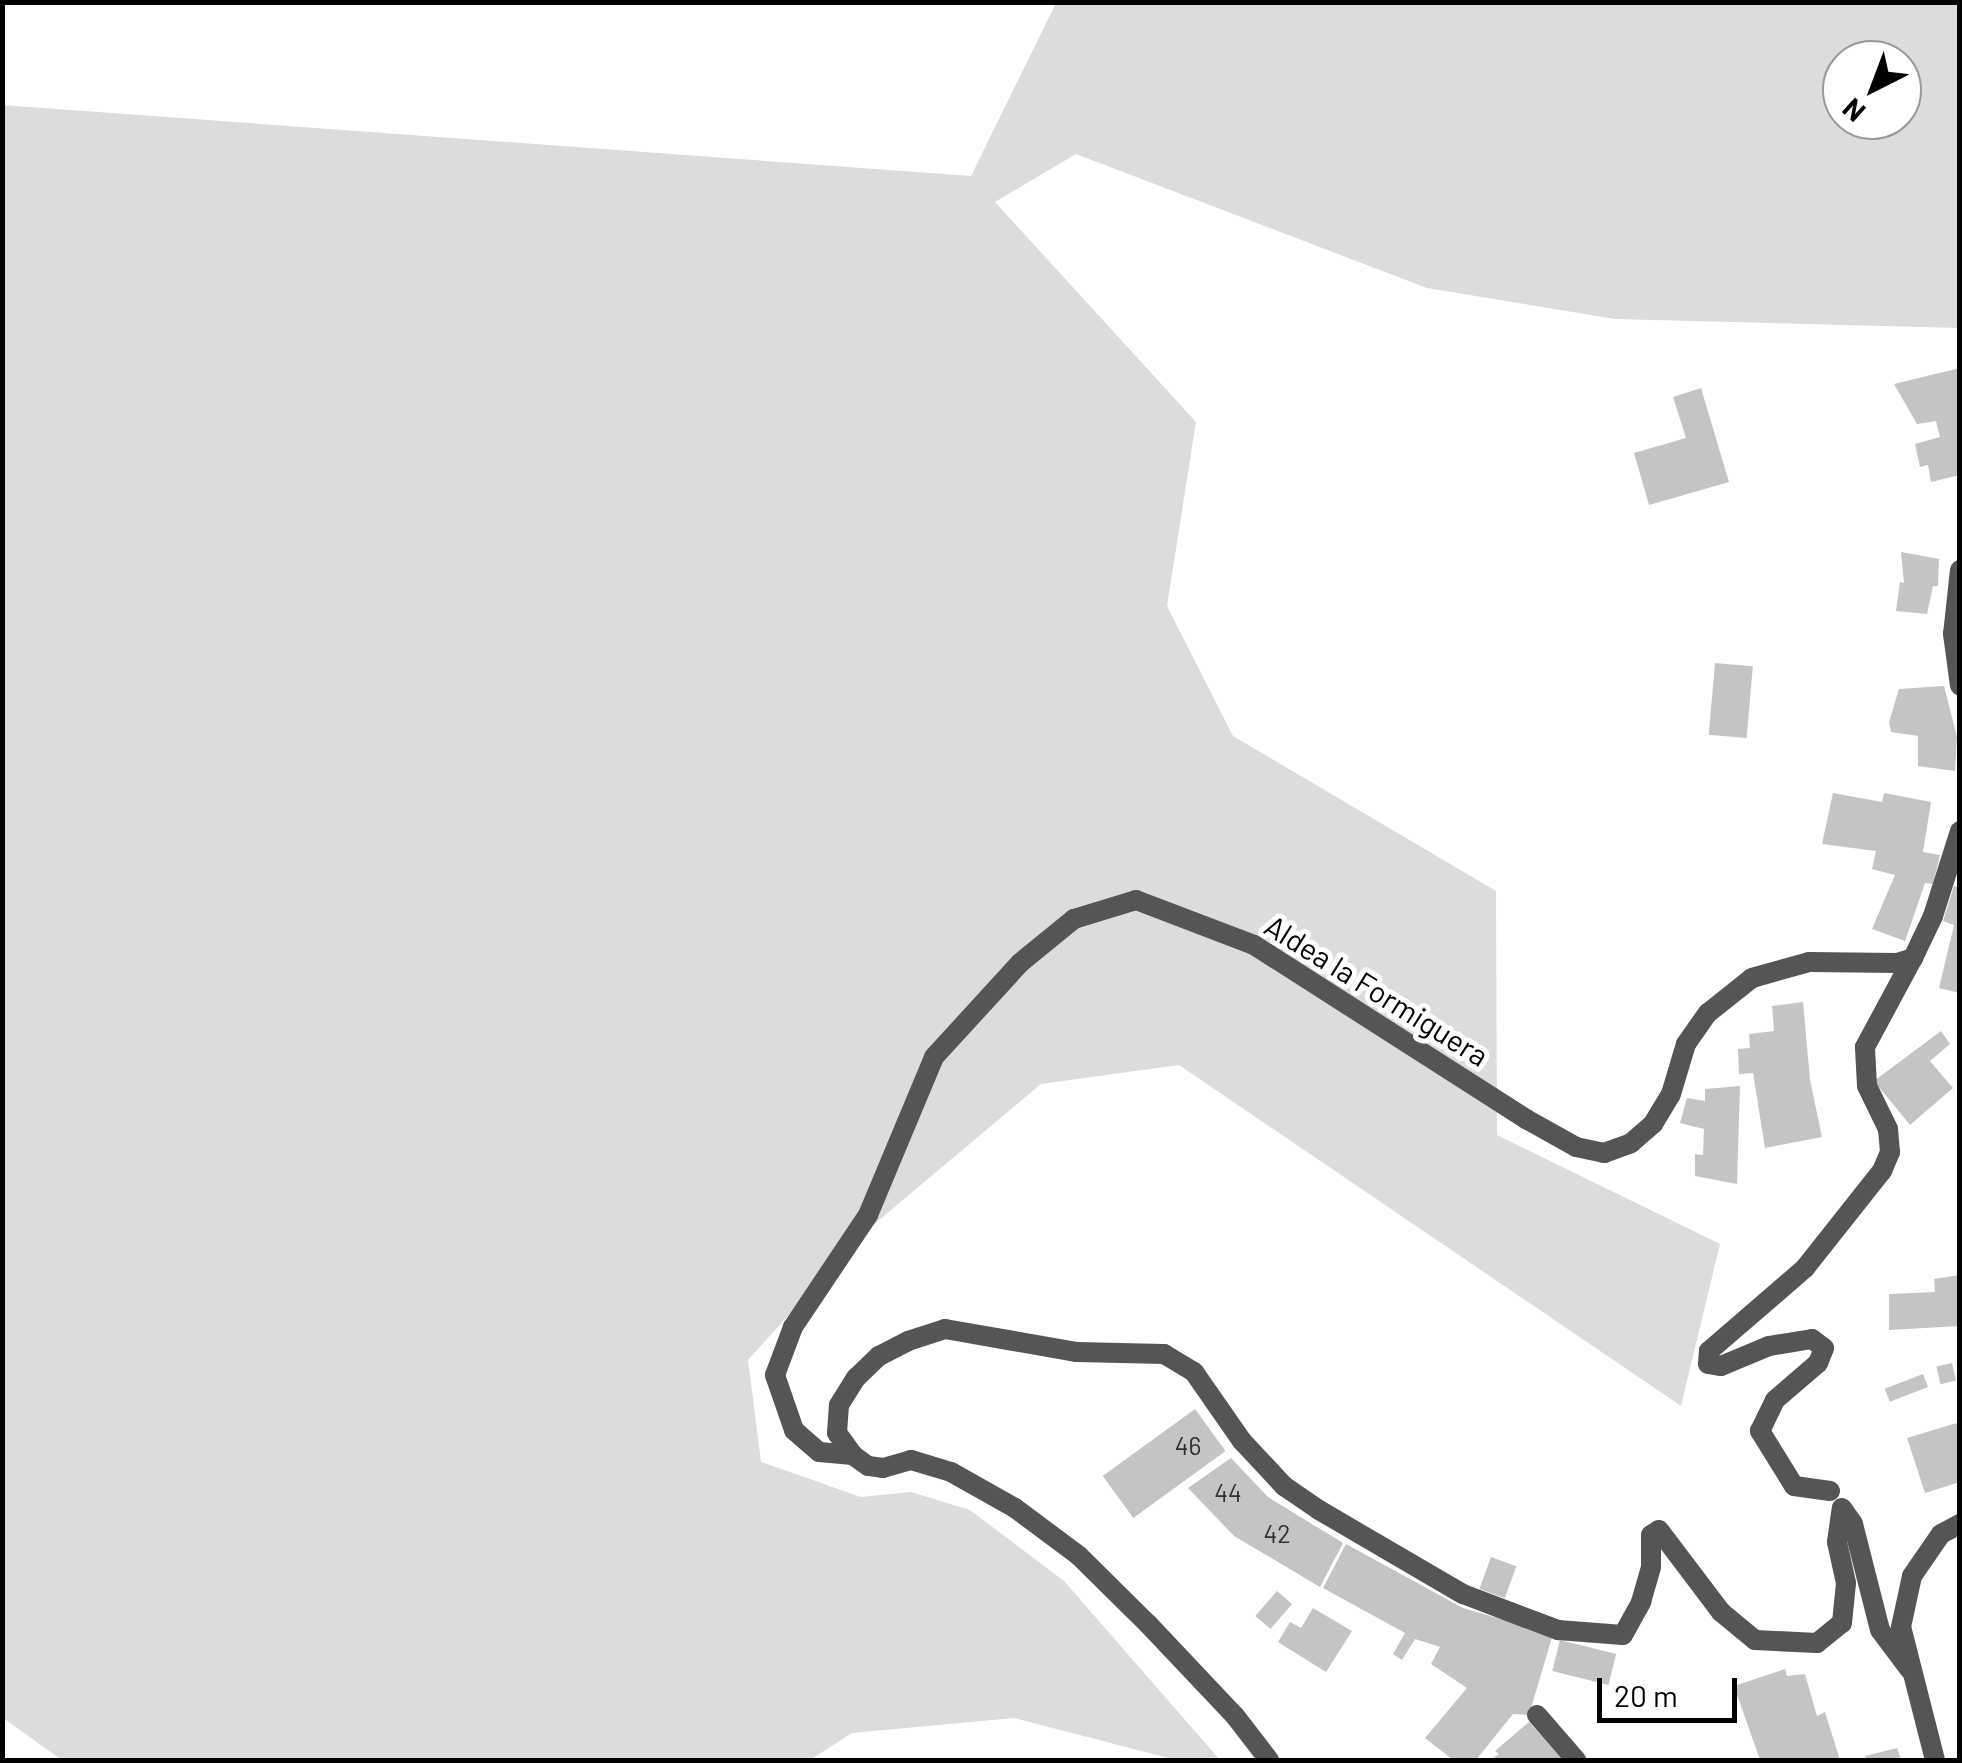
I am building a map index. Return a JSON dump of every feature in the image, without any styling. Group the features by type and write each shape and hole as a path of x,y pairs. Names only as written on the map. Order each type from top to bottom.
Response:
{"street":[{"path":"1960,570 1953,634 1960,686"},
{"path":"1830,1491 1794,1486 1760,1431 1774,1400 1818,1364 1824,1348 1812,1340 1768,1346 1721,1366 1708,1364 1709,1352 1805,1268 1882,1171 1890,1152 1888,1129 1868,1086 1866,1047 1933,916 1960,831"},
{"name":"Aldea la Formiguera","path":"1269,1760 1148,1624 1078,1555 1015,1508 951,1472 911,1460 884,1468 868,1466 852,1456 819,1452 794,1430 776,1374 793,1327 868,1215 934,1057 1020,963 1074,919 1136,900 1254,945 1526,1119 1576,1147 1604,1152 1631,1143 1653,1124 1671,1094 1686,1044 1708,1012 1752,978 1809,962 1898,963 1913,958"},
{"path":"852,1456 838,1434 840,1405 868,1367 908,1340 946,1330 1077,1352 1164,1354 1194,1372 1242,1441 1284,1486 1463,1594 1558,1630 1623,1635 1641,1602 1651,1567 1651,1535 1659,1530 1720,1612 1754,1640 1817,1643 1842,1623 1846,1583 1837,1542 1842,1508 1853,1524 1880,1630 1910,1670"},
{"path":"1935,1760 1900,1627 1912,1576 1941,1534 1960,1524"},
{"path":"1537,1715 1576,1760"}],"shaded area":[{"path":"1056,3 1959,3 1959,328 1615,319 1427,288 1076,154 995,202 1196,422 1167,606 1233,736 1496,891 1497,1135 1720,1244 1681,1406 1179,1065 1041,1084 860,1236 748,1360 761,1462 861,1497 911,1492 970,1510 1064,1581 1220,1760 1176,1760 1014,1718 852,1733 810,1760 62,1760 3,1718 2,105 971,176"}],"building":[{"path":"1960,368 1960,475 1931,482 1928,465 1920,467 1915,444 1940,437 1936,421 1917,424 1894,384"},
{"path":"1701,388 1729,482 1649,505 1634,453 1686,438 1673,397"},
{"path":"1901,552 1939,559 1938,586 1933,586 1927,614 1896,611 1900,582 1904,583"},
{"path":"1715,663 1753,666 1747,738 1709,735"},
{"path":"1944,686 1957,737 1955,771 1918,766 1918,736 1891,732 1889,722 1899,689"},
{"path":"1833,793 1882,802 1884,793 1931,802 1923,852 1940,855 1933,884 1925,883 1905,941 1872,929 1895,875 1872,869 1876,851 1822,844"},
{"path":"1954,886 1960,887 1960,993 1939,988 1954,925 1943,921"},
{"path":"1803,1002 1810,1080 1822,1137 1765,1148 1753,1073 1739,1074 1738,1049 1750,1048 1749,1034 1774,1031 1772,1006"},
{"path":"1941,1031 1950,1044 1930,1061 1953,1088 1910,1125 1874,1081"},
{"path":"1740,1086 1737,1184 1695,1176 1695,1154 1703,1155 1704,1129 1680,1123 1687,1098 1705,1101 1705,1089"},
{"path":"1960,1275 1960,1326 1889,1330 1889,1294 1935,1292 1934,1279"},
{"path":"1952,1363 1956,1381 1940,1384 1936,1367"},
{"path":"1923,1374 1928,1387 1890,1402 1885,1389"},
{"path":"1195,1409 1226,1451 1133,1518 1103,1476"},
{"path":"1960,1422 1960,1482 1925,1493 1907,1438"},
{"path":"1231,1458 1268,1497 1343,1543 1320,1587 1234,1536 1188,1488"},
{"path":"1346,1544 1463,1608 1553,1634 1529,1715 1513,1714 1476,1760 1453,1760 1425,1738 1467,1688 1431,1664 1440,1647 1415,1639 1402,1660 1393,1654 1405,1633 1323,1588"},
{"path":"1491,1557 1516,1566 1505,1598 1479,1589"},
{"path":"1277,1591 1292,1604 1270,1629 1255,1616"},
{"path":"1313,1608 1352,1631 1326,1672 1278,1642 1290,1622 1301,1628"},
{"path":"1560,1640 1616,1654 1609,1685 1552,1671"},
{"path":"1785,1669 1787,1676 1805,1674 1817,1716 1825,1712 1840,1760 1760,1760 1734,1686"},
{"path":"1529,1722 1563,1760 1490,1760 1499,1754 1495,1751"},
{"path":"1897,1748 1901,1760 1866,1760 1865,1756"}]}
